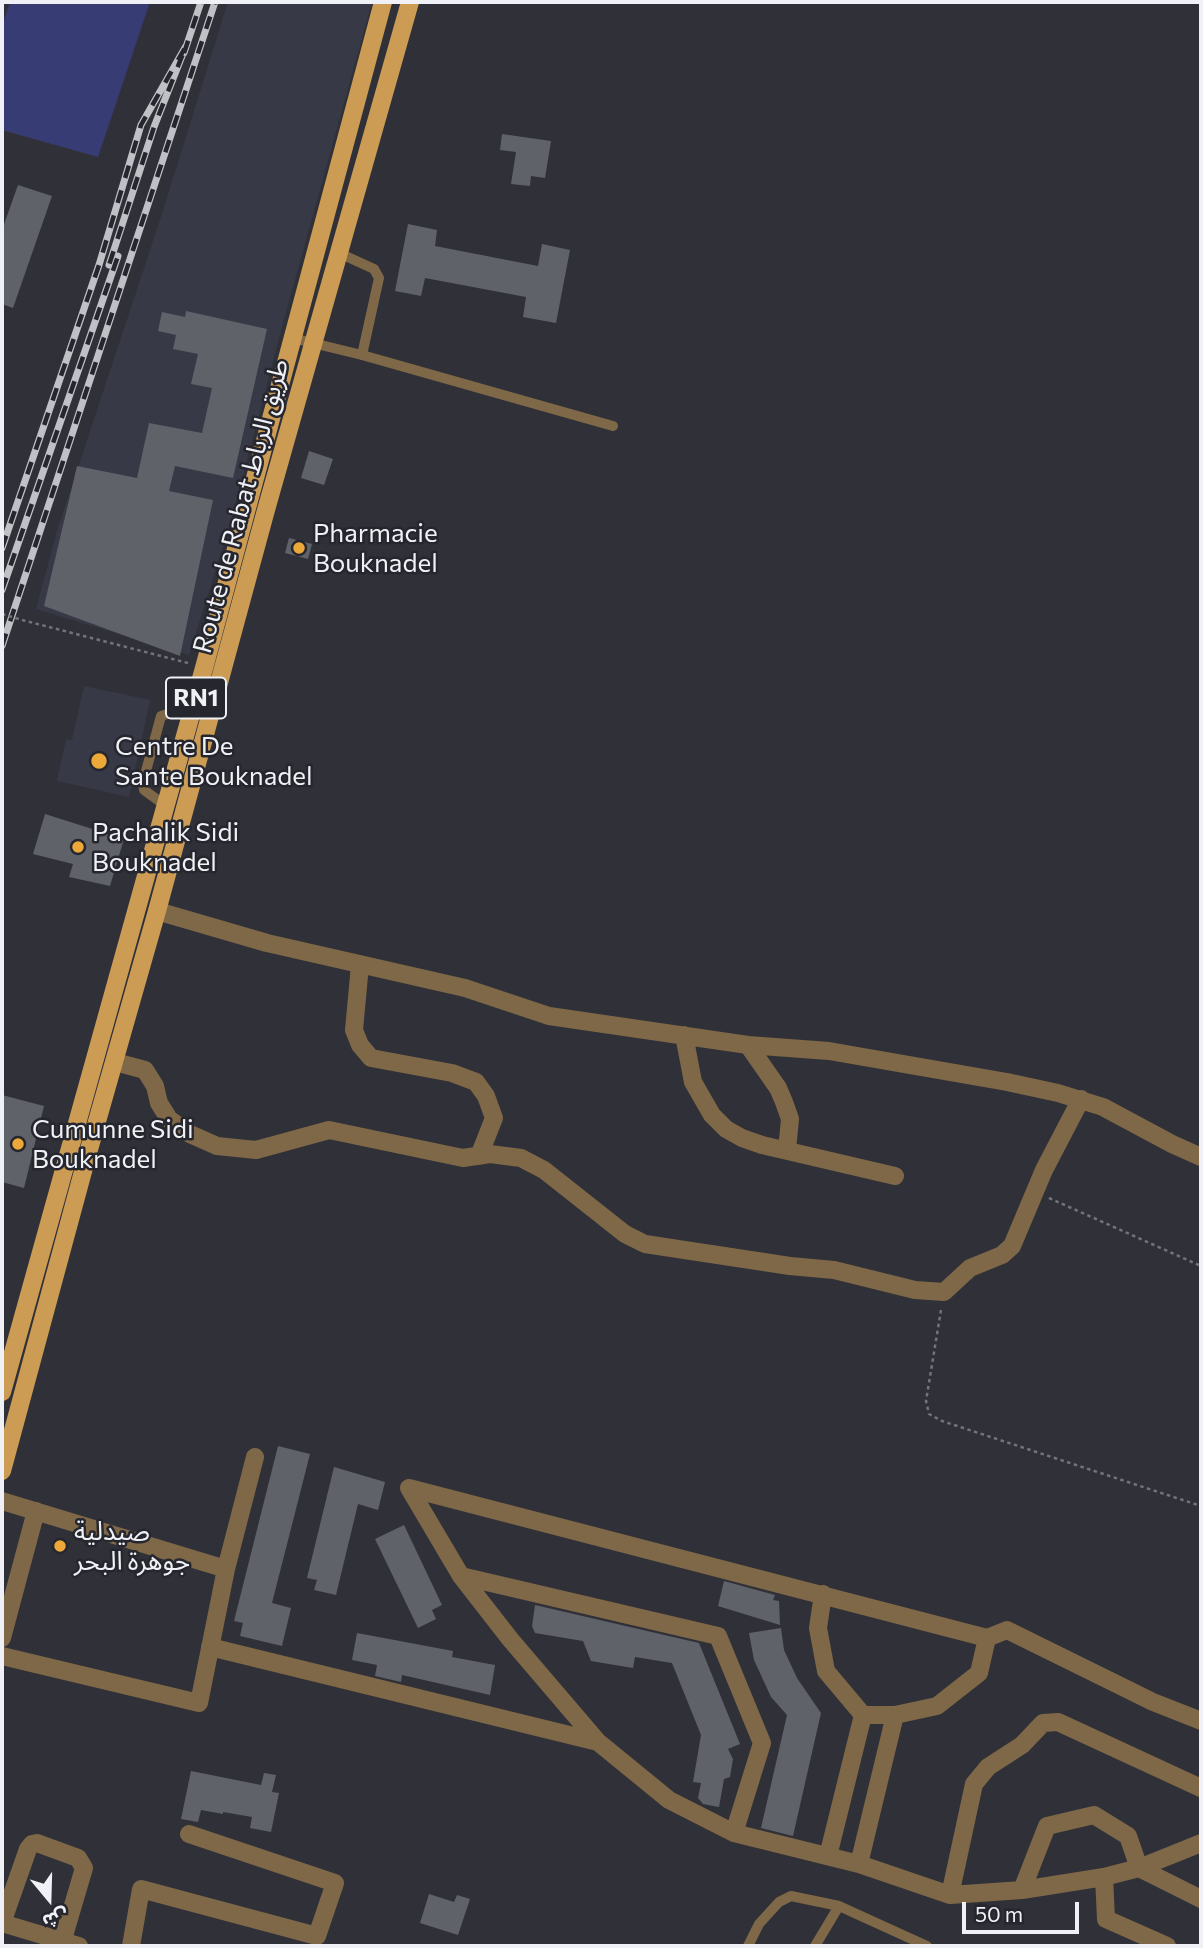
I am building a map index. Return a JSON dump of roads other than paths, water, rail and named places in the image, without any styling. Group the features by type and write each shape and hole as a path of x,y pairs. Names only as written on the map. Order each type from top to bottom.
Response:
{"main road":[{"name":"Route de Rabat طريق الرباط","path":"2,1392 204,668 383,2"},
{"name":"Route de Rabat طريق الرباط","path":"2,1471 266,510 410,2"},
{"path":"248,504 266,510"},
{"path":"192,711 211,716"},
{"path":"106,1021 125,1027"}],"street":[{"path":"157,911 267,943 465,988 549,1016 748,1045 829,1051 1007,1082 1081,1099 1122,1115 1172,1144 1201,1157"},
{"path":"359,965 354,1030 360,1045 371,1058 452,1073 476,1082 486,1096 494,1118 479,1156"},
{"path":"684,1035 693,1082 712,1115 726,1129 742,1139 895,1176"},
{"path":"748,1045 778,1088 784,1102 790,1119 788,1150"},
{"path":"115,1062 145,1070 169,1119 190,1134 217,1146 256,1150 329,1130 463,1158 490,1154 521,1158 544,1170 625,1234 645,1244 834,1270 915,1290 944,1293 961,1274 1002,1255 1012,1246 1034,1192 1081,1099"},
{"path":"2,1656 200,1703 226,1569 255,1457"},
{"path":"1201,1721 1153,1702 1007,1630 987,1638 409,1488 461,1576 510,1639 598,1742 668,1800 734,1833 859,1864 950,1895 1023,1890 1104,1877 1139,1868 1201,1843"},
{"path":"2,1501 226,1569"},
{"path":"2,1638 36,1511"},
{"path":"461,1576 719,1636 762,1743 734,1833"},
{"path":"823,1594 818,1628 826,1671 863,1715 895,1716 937,1706 979,1673 987,1638"},
{"path":"210,1647 598,1742"},
{"path":"828,1856 863,1715"},
{"path":"859,1864 895,1716"},
{"path":"950,1895 974,1784 983,1772 1022,1745 1043,1723 1058,1722 1201,1788"},
{"path":"1023,1890 1047,1826 1094,1815 1128,1836 1139,1868 1201,1899"},
{"path":"131,1946 141,1889 317,1936 335,1882 188,1834"},
{"path":"37,1843 78,1858 83,1868 67,1944 2,1923 32,1844 37,1843"},
{"path":"1104,1877 1106,1919 1167,1946"}],"lane":[{"path":"339,253 374,269 379,278 362,355"},
{"path":"292,338 362,355 613,426"},
{"path":"166,806 144,790 143,782 162,716 180,710 192,711"},
{"path":"748,1946 759,1924 779,1902 791,1896 839,1906 927,1946"},
{"path":"815,1946 839,1906"}],"railway":[{"path":"184,53 201,2"},
{"path":"2,646 215,2"},
{"path":"2,548 99,265 141,125 186,46 154,127 109,265"},
{"path":"2,590 118,256"}],"place":[{"name":"Pharmacie Bouknadel","path":"299,548"},
{"name":"Centre De Sante Bouknadel","path":"99,761"},
{"name":"Pachalik Sidi Bouknadel","path":"78,847"},
{"name":"Cumunne Sidi Bouknadel","path":"18,1144"},
{"name":"صيدلية جوهرة البحر","path":"60,1546"}]}
